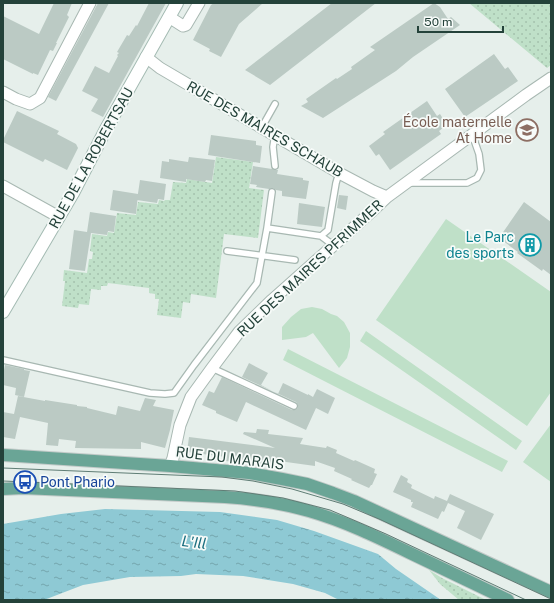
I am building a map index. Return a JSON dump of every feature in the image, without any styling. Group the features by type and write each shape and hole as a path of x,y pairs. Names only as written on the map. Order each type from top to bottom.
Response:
{"main road":[{"name":"RUE DE LA ROBERTSAU","path":"3,312 73,193 103,134 177,3"},
{"name":"RUE DU MARAIS","path":"3,455 170,466 249,473 282,478 319,488 354,501 551,592"},
{"path":"3,489 23,488 225,497 263,501 291,507 328,518 372,536 508,600"}],"street":[{"path":"3,92 30,104 40,98 90,3"},
{"path":"169,17 184,26 199,3"},
{"name":"RUE DES MAIRES SCHAUB","path":"146,57 160,68 373,192 387,197"},
{"name":"RUE DES MAIRES PFRIMMER","path":"170,466 180,425 192,397 239,332 272,300 387,197 551,78"},
{"path":"3,186 59,217"}],"lane":[{"path":"262,127 275,104"},
{"path":"275,134 273,147 275,166"},
{"path":"406,183 467,183 477,178 481,170 479,154 472,134"},
{"path":"321,236 328,230 336,183 340,172"},
{"path":"3,360 150,393 165,394 174,392 257,283 272,192"},
{"path":"267,228 321,236 333,245"},
{"path":"227,251 295,260"},
{"path":"212,368 294,406"}],"green space":[{"path":"469,3 551,3 551,65 547,68"},
{"path":"216,157 253,162 249,188 264,190 258,238 224,234 216,298 191,294 190,303 183,302 181,318 157,315 159,299 155,299 155,294 149,293 149,288 108,283 107,286 101,286 101,290 91,289 89,305 79,304 78,308 62,306 65,281 63,281 64,270 87,273 89,259 92,259 93,252 90,251 92,234 107,236 108,232 114,233 117,213 136,215 138,202 158,204 159,200 170,200 173,182 186,183 187,179 212,183"},
{"path":"446,219 551,292 551,392 527,426 376,320"},
{"path":"312,307 322,309 337,316 344,322 350,333 350,347 347,358 339,368 313,333 306,337 282,340 282,327 291,317 301,309"},
{"path":"366,331 522,441 516,450 360,341"},
{"path":"288,349 508,461 502,472 283,360"},
{"path":"551,424 551,482 523,462"},
{"path":"429,570 486,600 459,600 440,584"}],"water":[{"name":"L'Ill","path":"105,509 220,512 277,520 314,531 378,554 396,569 441,600 339,600 325,593 293,584 243,576 196,574 181,576 130,577 83,585 44,600 3,600 3,524 61,514"}],"building":[{"path":"54,3 72,3 67,15 69,17 57,43 53,51 50,50 38,75 3,59 3,16 39,34"},
{"path":"98,3 109,3 56,101 48,97"},
{"path":"149,3 166,3 103,117 91,111 98,99 82,91 95,66 109,73 118,56 117,55 119,53 117,52 127,35 129,36 136,25 137,26"},
{"path":"214,3 263,3 239,24 221,57 193,40 211,5"},
{"path":"332,3 376,3 270,85 245,70"},
{"path":"434,3 440,7 448,19 451,17 460,25 413,57 396,71 323,118 301,106 308,102 306,99 336,78 337,79 352,69 351,67 375,50 370,47"},
{"path":"494,54 505,69 508,67 518,81 465,117 445,89"},
{"path":"427,101 437,116 440,114 447,125 439,131 441,134 390,170 379,154 376,156 369,146 385,134 383,132"},
{"path":"17,111 59,131 57,134 76,144 78,148 67,170 45,159 43,162 3,142"},
{"path":"211,135 256,141 256,145 262,146 260,163 208,155"},
{"path":"189,157 215,160 212,181 206,180 205,182 186,179 186,182 160,178 162,161 169,162 169,159 188,162"},
{"path":"253,166 278,170 277,174 303,178 303,180 309,181 306,199 282,196 282,191 273,188 269,189 256,187 257,185 250,184"},
{"path":"140,180 166,184 164,200 158,199 157,203 137,200"},
{"path":"113,190 138,194 136,214 110,210"},
{"path":"339,195 348,196 346,210 337,208"},
{"name":"Le Parc des sports","path":"524,202 551,222 551,275 543,269 542,271 499,238"},
{"path":"299,203 325,207 322,227 297,224"},
{"path":"90,212 116,216 114,232 108,231 107,235 91,233 85,271 69,269 74,230 87,232"},
{"path":"249,363 268,373 261,385 273,391 242,377"},
{"path":"5,365 30,371 24,397 15,395 16,388 3,385"},
{"path":"222,377 292,410 297,409 298,405 296,402 278,394 283,383 313,397 317,389 335,398 328,414 316,408 306,430 246,402 237,422 202,405 209,391 214,393"},
{"path":"18,396 77,405 116,415 118,406 140,411 145,398 156,400 153,406 174,410 165,448 141,442 141,449 75,448 76,441 59,439 58,446 46,445 48,423 20,417 15,439 3,437 3,412 14,414"},
{"path":"257,429 269,430 268,434 303,438 300,444 326,448 327,446 337,450 336,453 375,469 374,473 377,474 369,488 334,471 335,468 315,461 315,466 279,461 279,467 226,461 226,457 187,452 189,437 275,448 243,434 244,432 256,433"},
{"path":"401,475 408,479 407,482 412,485 411,488 434,499 435,496 447,501 450,494 494,514 481,540 457,528 465,511 448,503 444,512 442,511 438,519 411,507 413,502 411,502 411,500 393,492"}],"tram line":[{"path":"3,468 222,477 253,481 292,489 343,504 379,519 551,599"},
{"path":"3,481 235,491 283,498 330,510 386,534 526,600"}],"place":[{"name":"École maternelle At Home","path":"527,130"},
{"name":"Le Parc des sports","path":"530,245"},
{"name":"Pont Phario","path":"25,482"}]}
